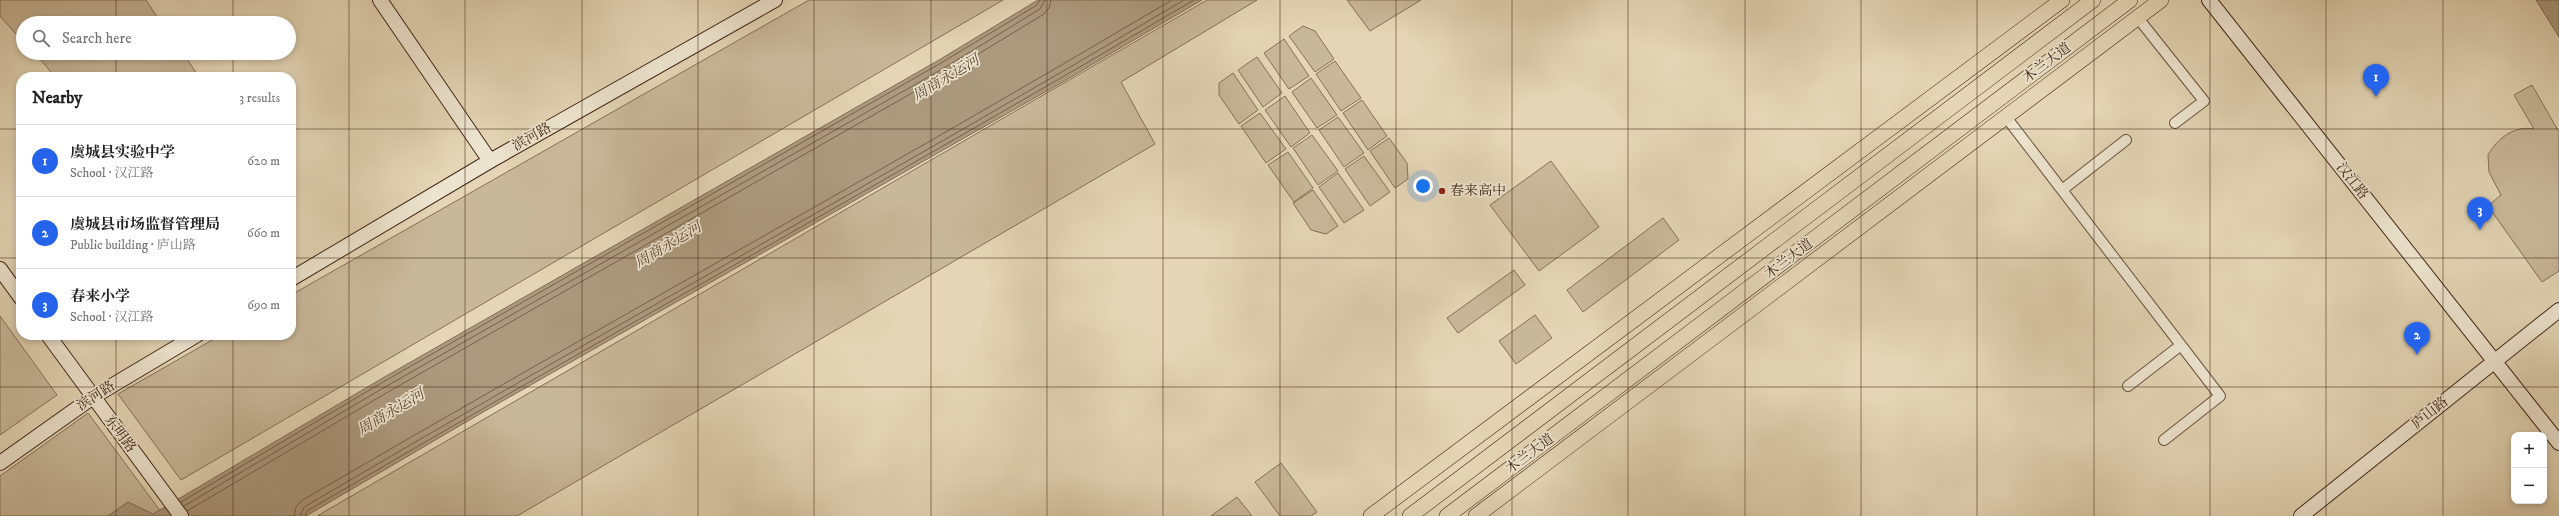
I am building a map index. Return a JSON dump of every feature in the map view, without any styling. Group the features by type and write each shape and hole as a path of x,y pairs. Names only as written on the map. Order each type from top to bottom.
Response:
{"main road":[{"path":"1371,516 2062,0"},
{"name":"木兰大道","path":"1410,516 2093,0"},
{"name":"木兰大道","path":"1447,516 2130,0"},
{"path":"1476,516 2161,0"}],"street":[{"path":"380,0 490,161"},
{"name":"滨河路","path":"296,276 490,161 775,0"},
{"name":"汉江路","path":"2209,0 2559,443"},
{"path":"2138,18 2204,101 2175,123"},
{"path":"2006,117 2220,396 2164,440"},
{"path":"2062,190 2126,140"},
{"path":"0,269 16,291"},
{"name":"庐山路","path":"2301,516 2559,310"},
{"name":"东明路","path":"52,340 181,516"},
{"name":"滨河路","path":"0,464 93,397 189,340"},
{"path":"2128,386 2181,345"}],"shaded area":[{"path":"0,0 146,0 156,16 16,16 16,34 0,16"},
{"path":"809,0 1003,0 181,480 118,394 212,340 296,340 296,292"},
{"path":"1207,0 1257,0 1121,82 1155,144 517,516 317,516"},
{"path":"1347,0 1421,0 1370,31"},
{"path":"1303,26 1315,31 1334,59 1315,72 1289,36"},
{"path":"1284,39 1309,76 1289,89 1264,53"},
{"path":"1257,57 1282,93 1263,107 1238,70"},
{"path":"41,60 188,60 196,72 51,72"},
{"path":"1335,61 1361,98 1341,111 1316,74"},
{"path":"1233,73 1258,110 1239,124 1219,95 1219,83"},
{"path":"1311,78 1337,115 1317,128 1292,92"},
{"path":"2532,85 2559,132 2559,271 2542,282 2488,206 2501,195 2489,172 2488,155 2496,144 2507,134 2520,129 2534,129 2514,95"},
{"path":"1285,96 1310,133 1291,147 1265,110"},
{"path":"1362,100 1387,136 1368,150 1343,113"},
{"path":"1260,113 1286,149 1266,163 1241,126"},
{"path":"1338,117 1364,153 1344,167 1319,130"},
{"path":"1312,135 1338,171 1318,185 1293,148"},
{"path":"1389,138 1407,163 1408,179 1395,188 1370,151"},
{"path":"1288,152 1313,188 1294,202 1268,165"},
{"path":"1364,156 1390,192 1370,206 1345,169"},
{"path":"1551,161 1599,227 1539,271 1490,205"},
{"path":"1338,173 1364,210 1344,223 1319,187"},
{"path":"1313,190 1338,226 1326,234 1311,230 1293,203"},
{"path":"1663,218 1679,240 1583,312 1567,290"},
{"path":"1514,270 1525,285 1458,333 1447,318"},
{"path":"1535,315 1552,338 1516,364 1499,341"},
{"path":"0,316 57,395 0,435"},
{"path":"88,413 164,516 0,516 0,476"},
{"path":"1281,463 1317,512 1311,516 1280,516 1255,482"},
{"path":"1237,497 1252,516 1211,516"}],"water":[{"name":"周商永运河","path":"1038,0 1202,0 1059,84 478,415 306,516 108,516 128,502 153,514 381,379 939,60"},
{"path":"2536,0 2559,0 2559,37"}],"place":[{"name":"虞城县实验中学","path":"2376,97"},
{"name":"春来高中","path":"1442,191"},
{"name":"春来小学","path":"2480,230"},
{"name":"虞城县市场监督管理局","path":"2417,355"}]}
